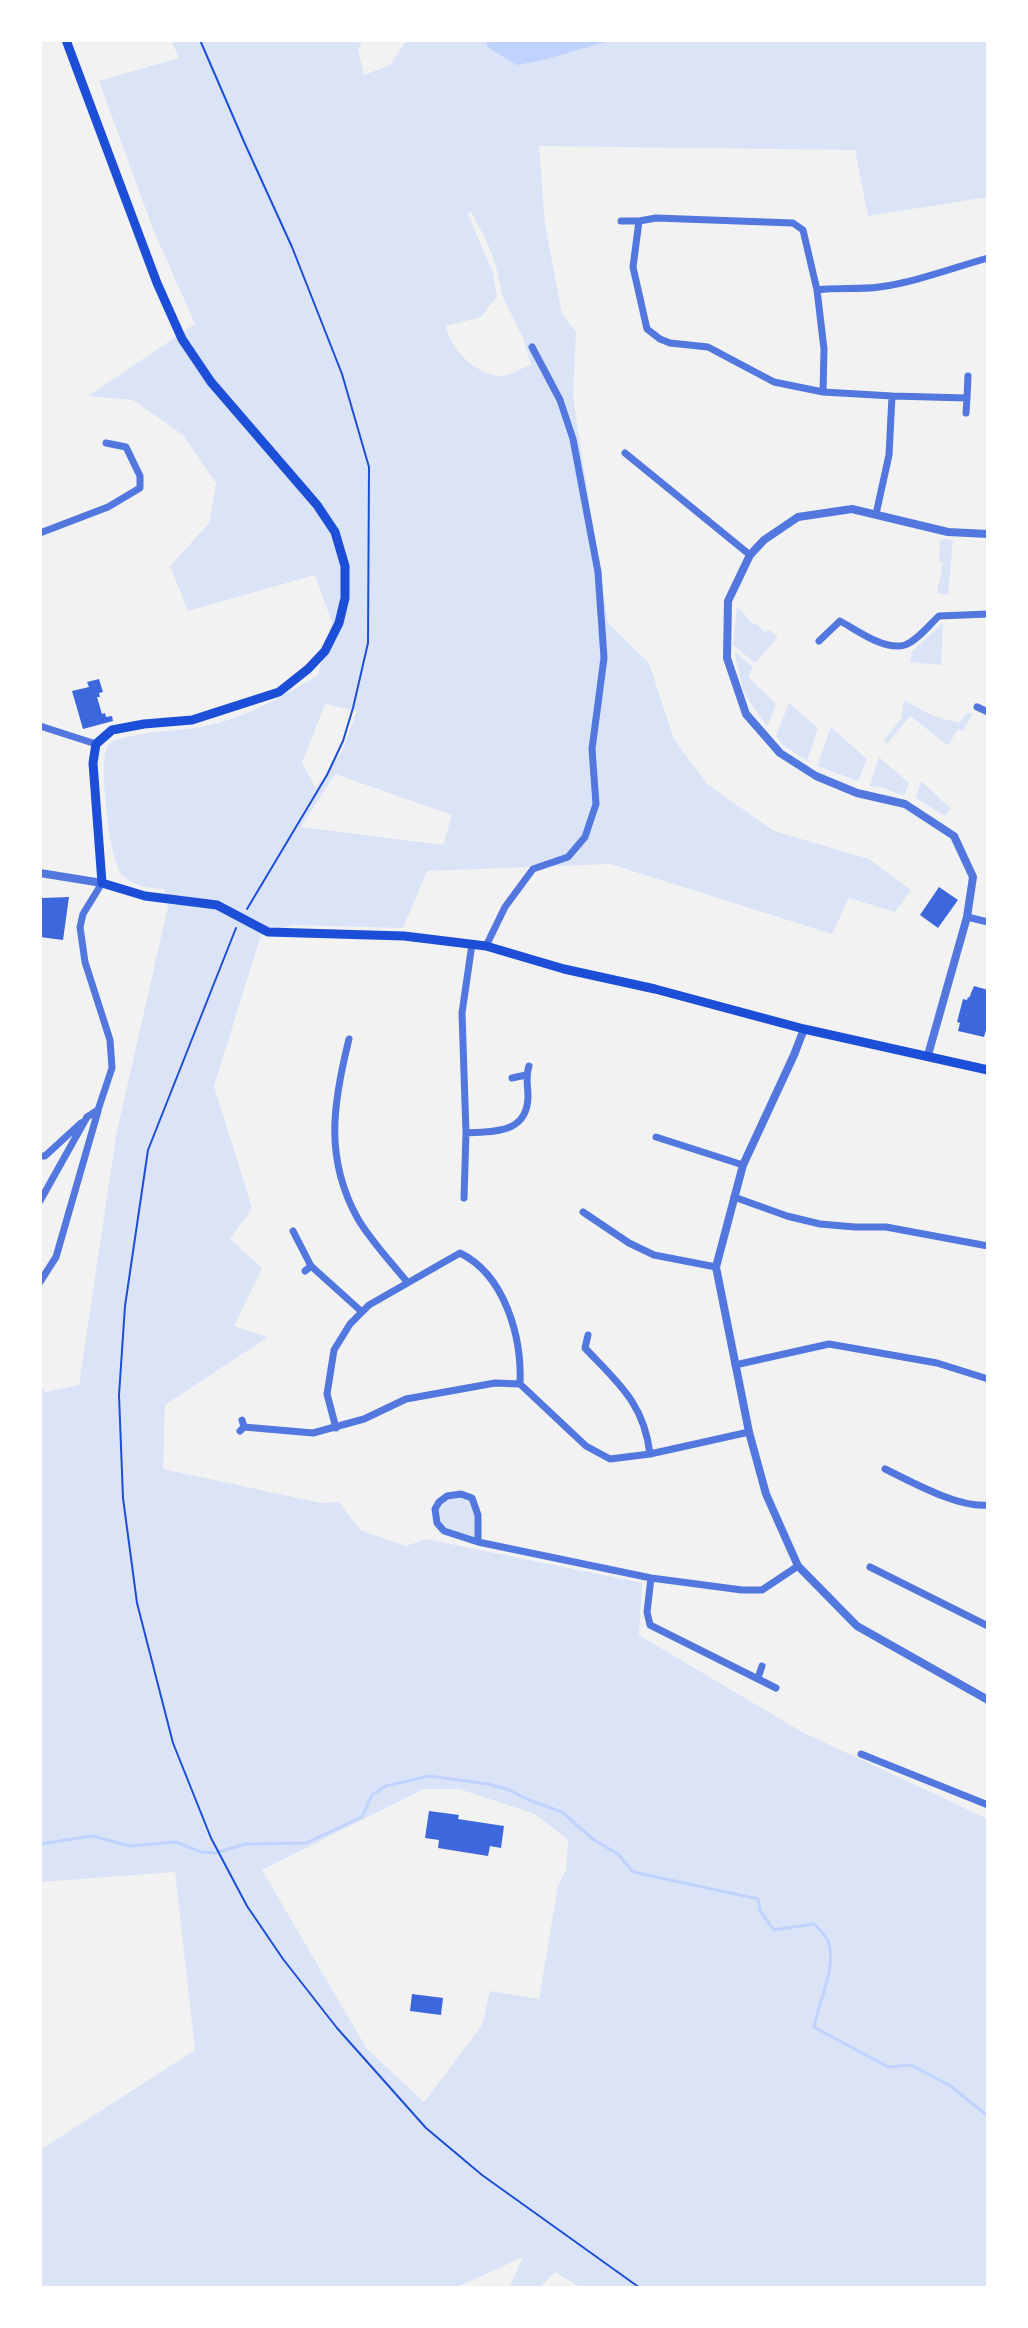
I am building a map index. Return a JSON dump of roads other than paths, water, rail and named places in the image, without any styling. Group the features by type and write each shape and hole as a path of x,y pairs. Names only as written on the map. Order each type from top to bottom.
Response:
{"main road":[{"path":"66,40 157,283 182,339 211,382 317,505 335,532 345,566 345,598 339,623 325,651 279,692 192,720 112,730 96,744 93,763 102,883 145,896 217,905 268,932 404,936 486,946 564,969 655,989 804,1029 988,1070"}],"street":[{"path":"621,221 656,218 793,223 803,230 817,290 824,349 823,392"},
{"path":"639,221 633,267 647,329 660,339 708,347 774,382 823,392 967,398"},
{"path":"817,290 885,286 988,258"},
{"path":"486,946 505,907 533,869 568,857 585,837 596,804 592,749 604,658 598,572 573,439 560,400 532,347"},
{"path":"966,413 968,376"},
{"path":"876,514 889,455 892,396"},
{"path":"40,533 108,507 140,488 140,476 126,447 106,443"},
{"path":"625,453 750,555"},
{"path":"928,1055 967,917 973,877 954,836 905,804 857,793 816,776 780,753 746,714 727,658 728,601 750,555 764,540 798,517 852,509 948,532 988,534"},
{"path":"954,604 954,614"},
{"path":"819,641 840,621 844,611"},
{"path":"840,621 891,646 904,645 915,639 939,616 988,614"},
{"path":"977,707 988,712"},
{"path":"40,726 96,744"},
{"path":"40,873 102,883 83,914 80,927 85,962 110,1040 112,1068 56,1257 40,1282"},
{"path":"967,917 988,922"},
{"path":"464,1198 466,1133 462,1013 472,944"},
{"path":"804,1029 743,1165 716,1267 749,1432 766,1494 798,1566 857,1626 988,1700"},
{"path":"349,1039 335,1103 334,1147 343,1189 359,1221 407,1282"},
{"path":"344,1061 355,1063"},
{"path":"466,1133 498,1131 516,1126 527,1111 526,1075 529,1066"},
{"path":"512,1078 526,1075"},
{"path":"40,1156 45,1156 98,1110"},
{"path":"40,1201 87,1117"},
{"path":"657,1137 743,1165"},
{"path":"734,1197 820,1224 886,1227 988,1246"},
{"path":"583,1213 629,1243 654,1255 716,1267"},
{"path":"293,1231 308,1268 362,1312"},
{"path":"336,1428 327,1394 334,1350 350,1324 369,1305 460,1253 470,1259 499,1290 507,1305 521,1371 520,1384"},
{"path":"588,1335 585,1348 631,1396 644,1427 650,1454"},
{"path":"735,1365 829,1344 937,1363 988,1379"},
{"path":"242,1426 313,1433 364,1419 406,1399 495,1383 520,1384 586,1446 610,1459 650,1454 749,1432"},
{"path":"885,1469 940,1495 981,1506 988,1505"},
{"path":"478,1542 478,1515 472,1498 461,1494 447,1496 439,1502 435,1509 437,1523 444,1531 478,1542 651,1578 762,1590 798,1566"},
{"path":"870,1567 988,1626"},
{"path":"903,1585 908,1576"},
{"path":"651,1578 647,1612 650,1625 776,1688"},
{"path":"758,1678 762,1666"},
{"path":"861,1754 988,1805"}],"water":[{"path":"487,40 612,40 517,65 487,47"}],"waterway":[{"path":"40,1844 93,1836 130,1846 176,1842 201,1852 215,1853 246,1844 306,1843 362,1817 372,1795 386,1786 429,1776 507,1789 562,1812 594,1840 618,1854 633,1872 758,1899 760,1911 774,1930 814,1924 827,1938 831,1954 814,2027 888,2067 911,2065 949,2085 988,2116"}]}
